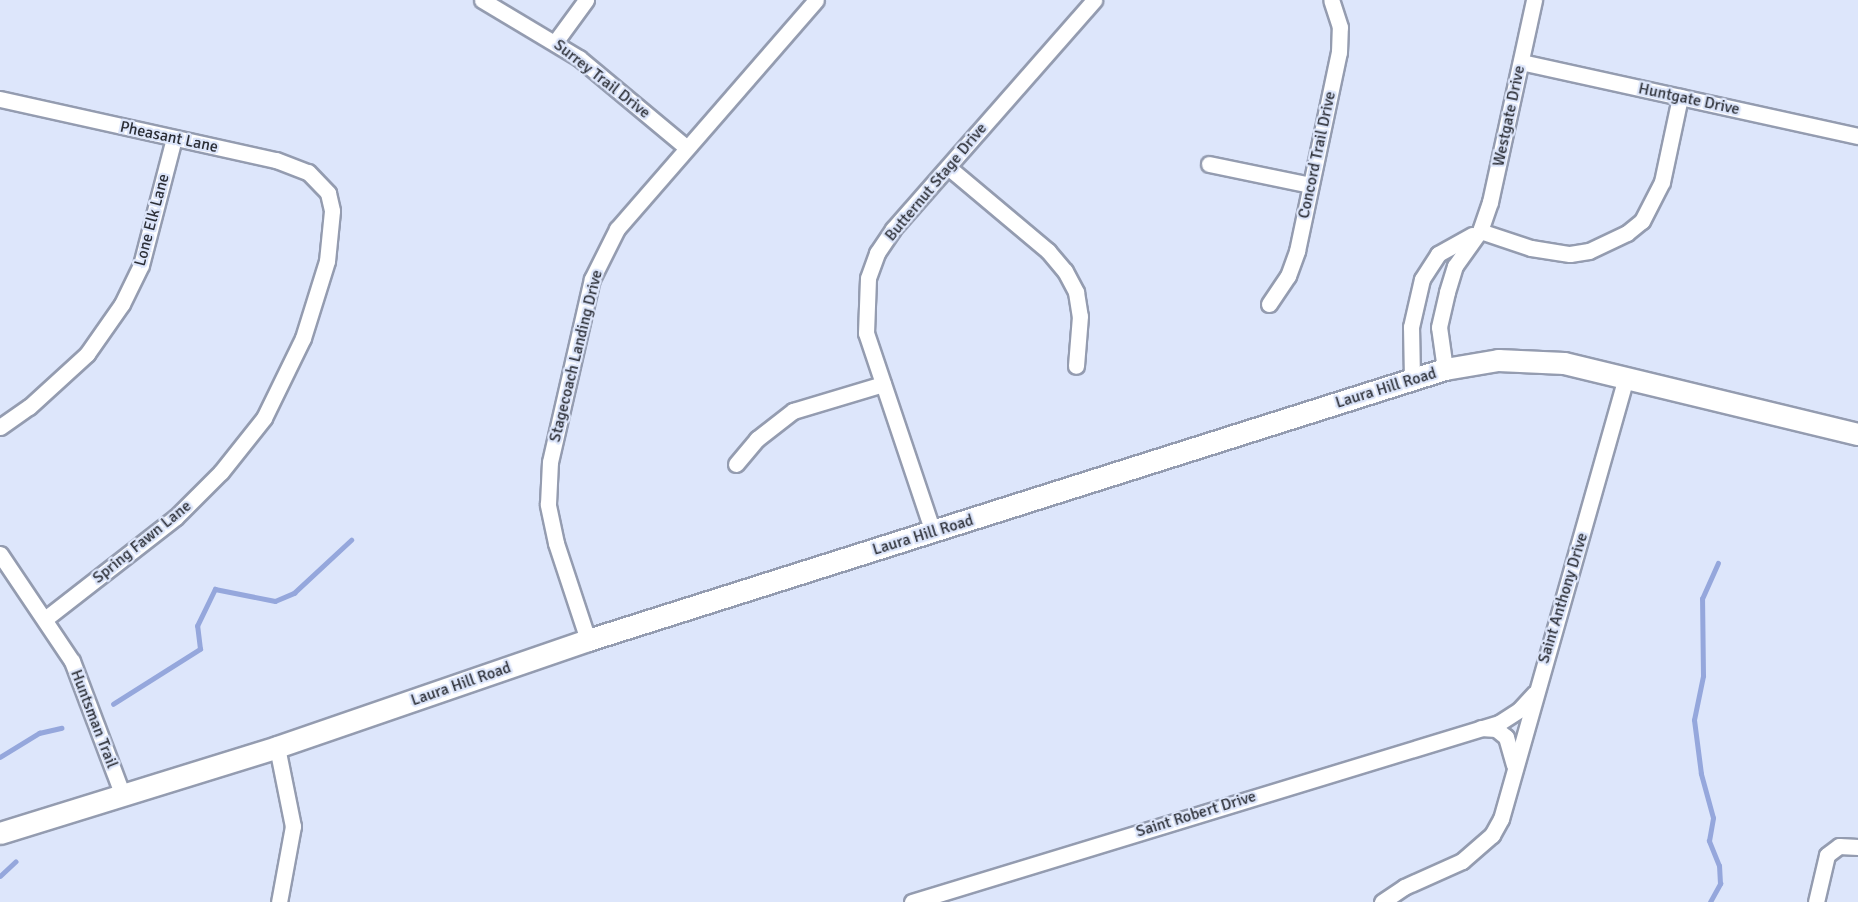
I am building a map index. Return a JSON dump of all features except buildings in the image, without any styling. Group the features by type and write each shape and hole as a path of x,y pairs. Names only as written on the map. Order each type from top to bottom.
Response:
{"main road":[{"name":"Laura Hill Road","path":"0,833 277,747 588,640 1445,369 1498,360 1564,363 1858,434"}],"street":[{"name":"Surrey Trail Drive","path":"482,0 556,41 686,147"},
{"path":"556,41 586,0"},
{"name":"Stagecoach Landing Drive","path":"588,640 556,543 548,504 550,462 592,279 617,229 816,0"},
{"name":"Butternut Stage Drive","path":"933,532 866,333 868,278 877,253 893,229 1094,0"},
{"name":"Concord Trail Drive","path":"1269,304 1288,276 1339,52 1340,27 1331,0"},
{"name":"Westgate Drive","path":"1445,369 1439,327 1447,292 1455,266 1480,231 1490,202 1534,0"},
{"name":"Huntgate Drive","path":"1521,62 1858,136"},
{"path":"1412,378 1411,327 1422,279 1438,254 1480,231 1531,248 1570,254 1599,248 1627,233 1642,221 1662,182 1680,97"},
{"name":"Pheasant Lane","path":"0,99 276,160 308,172 327,193"},
{"name":"Lone Elk Lane","path":"0,427 29,407 87,354 122,304 141,265 174,138"},
{"path":"1209,164 1310,185"},
{"path":"948,167 1048,251 1065,271 1076,292 1080,316 1076,366"},
{"name":"Spring Fawn Lane","path":"45,619 176,517 221,472 264,418 303,338 327,261 333,225 327,193"},
{"name":"Saint Anthony Drive","path":"1382,902 1404,887 1462,861 1492,835 1501,819 1626,377"},
{"path":"736,464 757,439 793,411 883,384"},
{"name":"Huntsman Trail","path":"0,554 45,619 84,687 123,796"},
{"name":"Saint Robert Drive","path":"920,901 1481,728 1519,710 1535,693"},
{"path":"1481,728 1496,729 1506,737 1514,768"},
{"path":"277,747 293,826 279,902"},
{"path":"1816,902 1827,855 1839,846 1858,847"}],"waterway":[{"path":"113,704 200,649 197,626 215,589 275,601 294,593 351,540"},
{"path":"1710,902 1720,884 1719,866 1709,841 1713,818 1701,774 1694,720 1703,676 1702,599 1718,563"},
{"path":"0,757 39,733 61,728"},
{"path":"0,876 15,862"}]}
